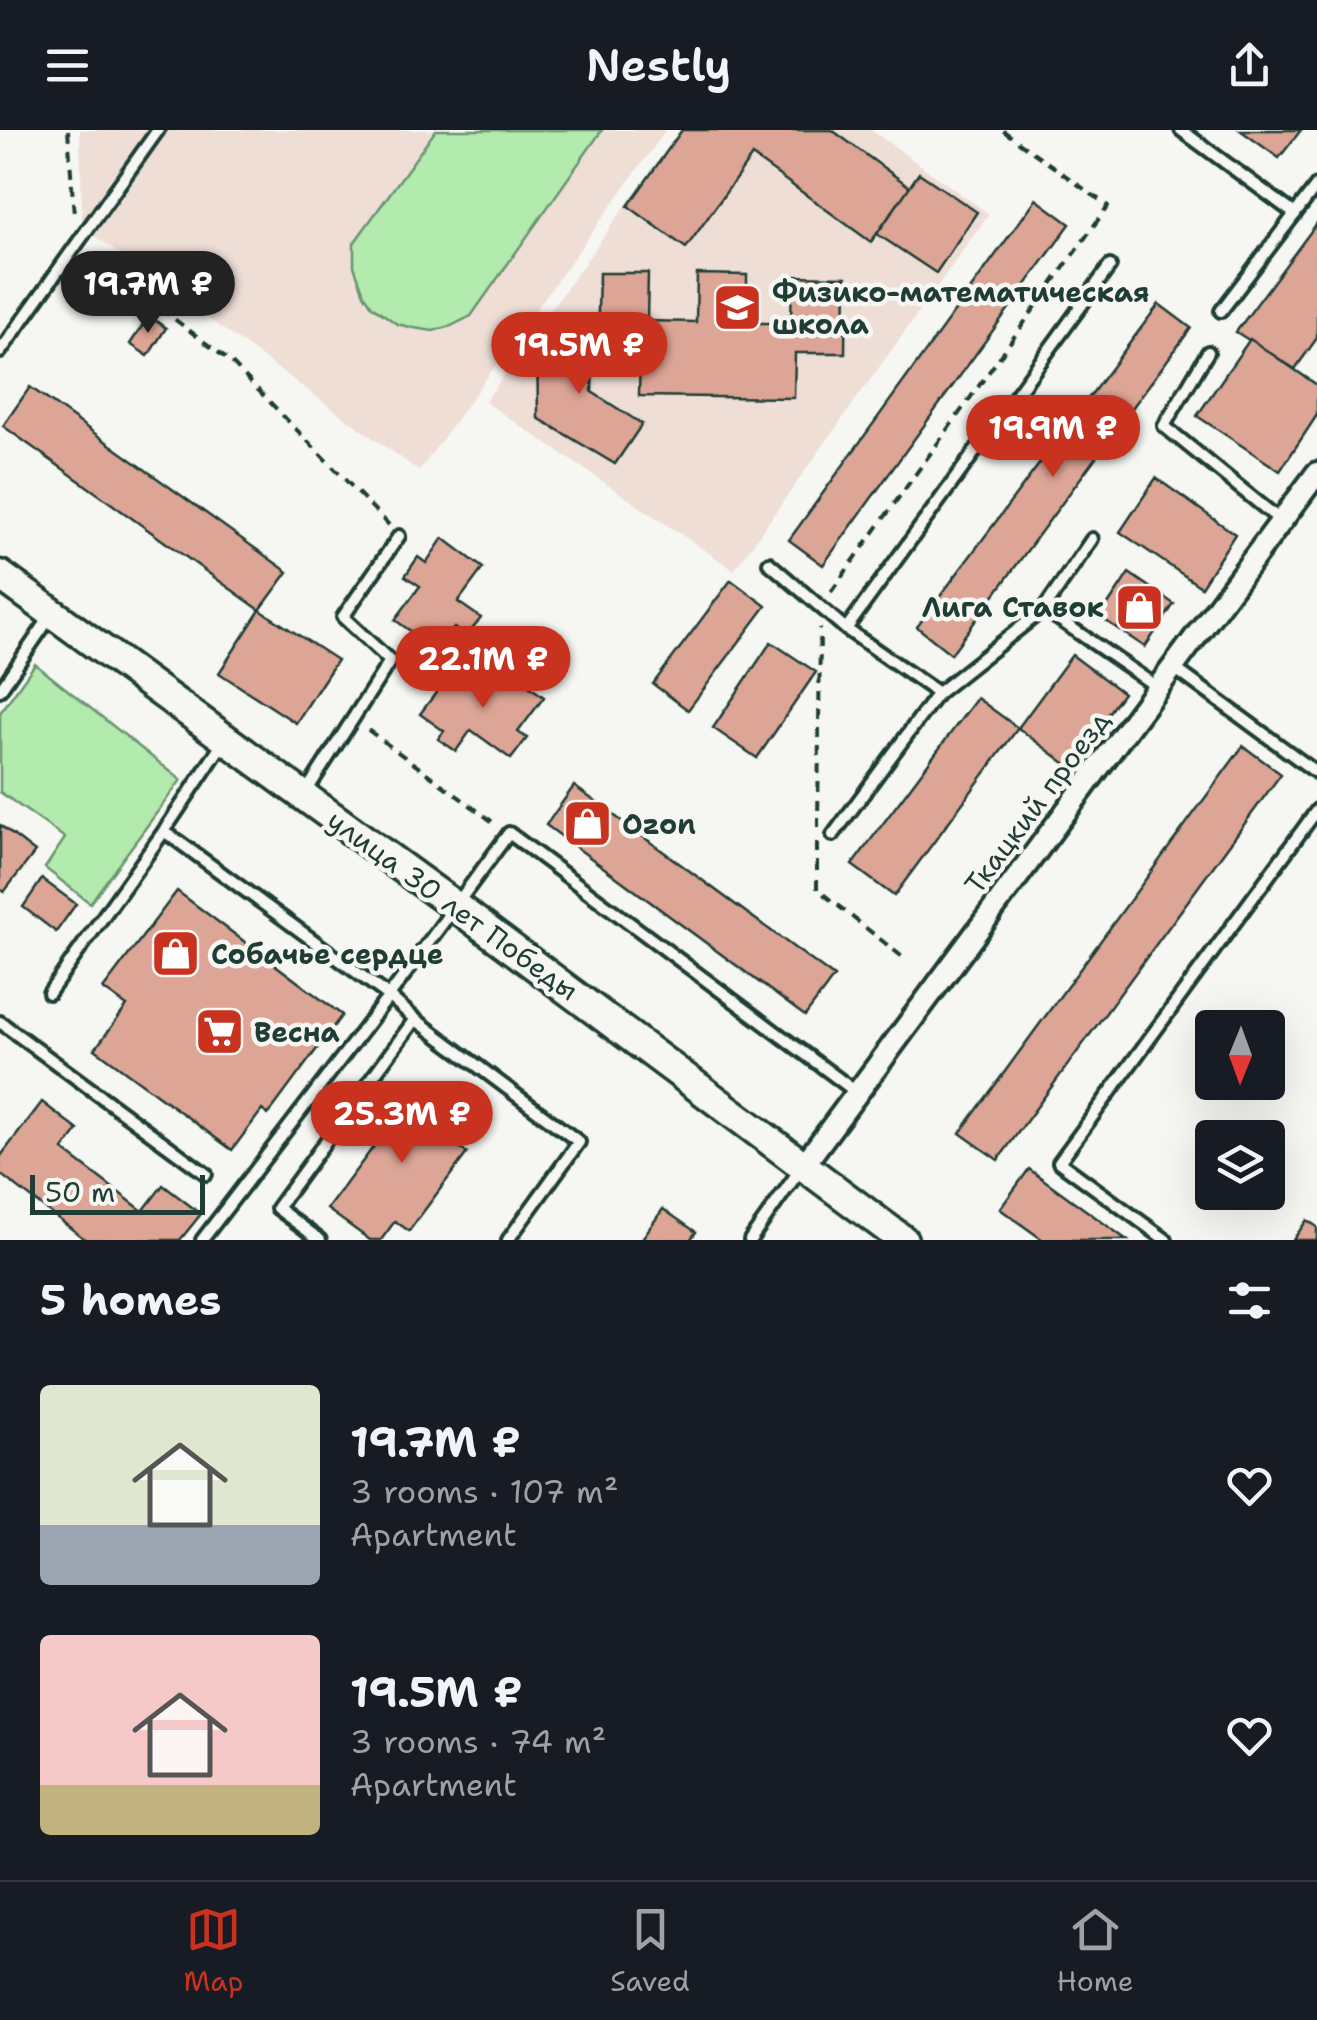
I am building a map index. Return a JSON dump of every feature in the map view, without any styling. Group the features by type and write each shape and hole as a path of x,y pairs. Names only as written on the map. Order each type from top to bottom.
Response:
{"street":[{"name":"Ткацкий проезд","path":"803,1166 1317,472"},
{"name":"улица 30 лет Победы","path":"0,575 455,906 903,1240"}],"lane":[{"path":"0,352 158,130"},
{"path":"1181,130 1295,214"},
{"path":"1221,311 1317,185"},
{"path":"846,629 1110,266"},
{"path":"1208,352 1164,426 1281,521"},
{"path":"304,795 390,661 343,617 399,536"},
{"path":"833,835 938,693 1044,608 1092,539"},
{"path":"769,563 846,629 938,693"},
{"path":"1044,608 1157,687"},
{"path":"0,690 53,613"},
{"path":"1172,666 1317,773"},
{"path":"49,993 226,739"},
{"path":"1166,1240 1059,1162 1317,810"},
{"path":"164,831 580,1142 508,1240"},
{"path":"202,1240 509,834 856,1092"},
{"path":"320,1240 277,1208 415,1019"},
{"path":"0,1022 206,1174"},
{"path":"750,1240 803,1166"}],"path":[{"path":"68,130 77,244 232,363 399,536"},
{"path":"353,719 509,834"}],"shaded area":[{"path":"80,130 666,130 419,471 82,227"},
{"name":"Физико-математическая школа","path":"680,130 871,130 989,214 734,570 485,402"}],"green space":[{"path":"436,130 602,130 471,316 433,331 397,324 372,306 354,266 354,243"},
{"path":"35,664 181,780 90,903 45,868 65,838 0,792 0,713"}],"building":[{"path":"682,130 832,130 910,187 871,242 752,156 686,248 628,206"},
{"path":"1240,130 1301,130 1279,158"},
{"path":"919,173 977,212 936,273 877,234"},
{"path":"1036,199 1070,224 823,565 789,540"},
{"path":"1317,223 1317,338 1295,369 1236,332"},
{"path":"599,273 648,273 647,321 696,322 697,274 747,275 747,323 791,323 792,276 846,277 845,353 795,353 794,398 639,396 640,348 597,348"},
{"path":"1159,304 1191,328 951,654 917,627"},
{"path":"149,316 166,328 148,356 130,344"},
{"path":"537,335 594,335 592,392 642,424 615,464 538,418"},
{"path":"1250,339 1317,385 1317,415 1280,471 1197,416"},
{"path":"30,387 288,572 260,610 3,426"},
{"path":"1156,478 1235,534 1201,587 1120,532"},
{"path":"443,538 483,568 458,602 481,618 466,637 454,628 437,650 395,620 420,586 405,576 418,557 426,563"},
{"path":"1129,573 1174,604 1145,647 1100,617"},
{"path":"731,580 766,606 688,710 653,684"},
{"path":"260,610 337,660 296,723 219,673"},
{"path":"771,642 816,672 757,758 713,728"},
{"path":"1072,655 1123,693 1069,766 1018,728"},
{"path":"504,668 544,697 518,732 527,738 511,759 471,730 456,751 438,739 444,731 420,714 453,670 485,693"},
{"path":"977,698 1018,728 894,896 852,865"},
{"path":"1243,746 1281,774 998,1160 960,1133"},
{"path":"574,786 834,977 805,1016 546,825"},
{"path":"0,825 35,852 4,892 0,889"},
{"path":"42,879 76,904 56,932 23,907"},
{"name":"Весна","path":"177,891 342,1015 268,1115 262,1110 232,1150 95,1049 127,1006 103,989"},
{"path":"404,1084 418,1094 423,1088 467,1120 451,1142 467,1153 409,1231 395,1221 381,1240 370,1240 327,1209 389,1126 378,1118"},
{"path":"42,1102 78,1130 63,1150 143,1211 163,1185 201,1214 180,1240 86,1240 0,1174 0,1157"},
{"path":"1029,1169 1127,1240 1043,1240 1000,1209"},
{"path":"663,1209 696,1232 690,1240 641,1240"},
{"path":"1307,1220 1317,1227 1317,1240 1293,1240"}],"place":[{"name":"Физико-математическая школа","path":"737,308"},
{"name":"Лига Ставок","path":"1139,607"},
{"name":"Ozon","path":"587,824"},
{"name":"Собачье сердце","path":"176,954"},
{"name":"Весна","path":"219,1032"}]}
